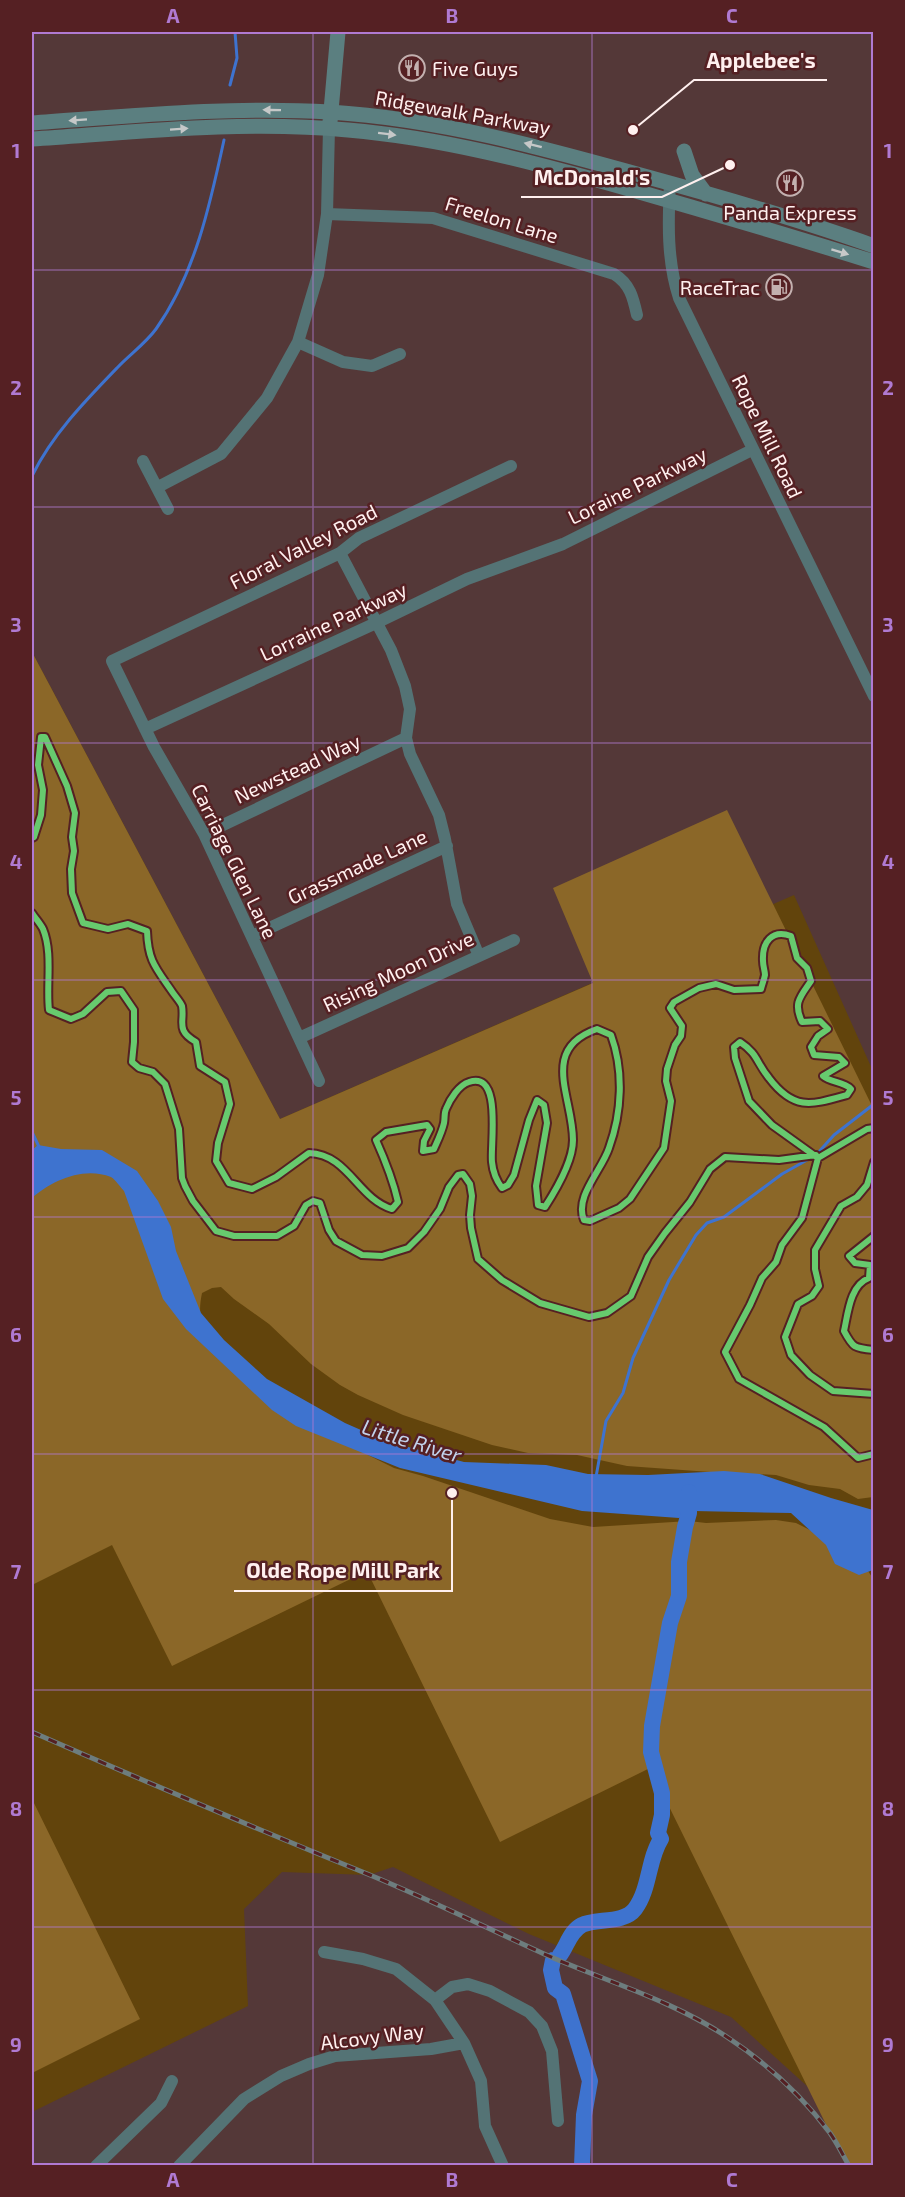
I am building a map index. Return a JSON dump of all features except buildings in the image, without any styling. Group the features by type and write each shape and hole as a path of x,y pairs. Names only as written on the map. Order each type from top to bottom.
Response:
{"main road":[{"path":"329,128 338,32"},
{"name":"Ridgewalk Parkway","path":"32,123 236,110 331,112 412,121 496,136 670,183 873,246"},
{"name":"Ridgewalk Parkway","path":"32,139 219,127 329,128 393,135 545,165 873,262"},
{"path":"684,151 692,175 706,194"}],"street":[{"path":"158,487 221,454 267,398 298,342 318,275 327,214 329,128"},
{"name":"Rope Mill Road","path":"670,183 671,266 679,298 873,696"},
{"name":"Freelon Lane","path":"327,214 433,218 614,274 623,280 632,293 637,315"},
{"path":"298,342 343,362 372,366 400,354"},
{"name":"Loraine Parkway","path":"539,553 563,544 753,450"},
{"path":"143,461 168,509"},
{"name":"Floral Valley Road","path":"112,661 340,553 359,538 511,466"},
{"path":"340,553 391,650 405,686 410,709 406,738 410,754 439,815 457,904 478,956"},
{"name":"Lorraine Parkway","path":"145,729 467,579 539,553"},
{"name":"Carriage Glen Lane","path":"112,661 145,729 204,834 319,1081"},
{"name":"Newstead Way","path":"204,834 406,738"},
{"name":"Grassmade Lane","path":"252,936 447,846"},
{"name":"Rising Moon Drive","path":"299,1038 514,940"},
{"path":"324,1952 363,1959 396,1969 435,2001 464,2043 481,2081 485,2126 503,2166"},
{"path":"435,2001 452,1987 468,1984 490,1991 529,2012 542,2026 552,2051 558,2121"},
{"name":"Alcovy Way","path":"179,2166 244,2099 281,2076 335,2056 430,2049 464,2043"},
{"path":"96,2166 161,2103 172,2080"}],"shaded area":[{"path":"32,652 280,1119 794,895 873,1071 873,2099 807,2086 731,2017 529,1934 393,1867 369,1875 282,1872 244,1909 248,2006 32,2112"},
{"path":"32,652 280,1119 593,983 553,888 727,810 873,1108 873,1497 858,1499 840,1489 809,1485 776,1475 627,1466 577,1455 528,1453 492,1445 403,1415 340,1385 311,1364 269,1324 221,1287 202,1293 200,1315 215,1347 368,1455 394,1468 550,1519 593,1527 689,1521 706,1523 776,1520 796,1523 816,1533 868,1571 874,1580 873,2165 846,2165 650,1768 500,1842 367,1571 172,1666 112,1545 32,1585"},
{"path":"32,1799 140,2019 32,2073"}],"water":[{"path":"38,1145 61,1149 102,1150 137,1171 158,1201 171,1227 176,1251 201,1313 224,1340 267,1379 345,1423 386,1441 464,1462 546,1465 588,1474 648,1475 724,1471 760,1474 873,1510 873,1570 859,1575 835,1564 826,1545 791,1513 694,1511 679,1518 582,1511 400,1468 296,1426 272,1410 186,1329 163,1299 124,1191 113,1178 100,1174 79,1174 48,1186 32,1198 32,1150"}],"waterway":[{"path":"230,85 237,58 235,32"},
{"path":"32,476 49,446 70,419 105,380 152,334 170,308 191,262 207,214 224,140"},
{"path":"596,1477 606,1421 623,1393 633,1358 669,1280 696,1235 707,1223 724,1217 782,1174 816,1155 834,1135 874,1104"},
{"path":"32,1132 40,1149"},
{"path":"560,1955 572,1935 582,1925 624,1917 635,1909 644,1892 661,1839 658,1833 662,1815 662,1793 651,1752 652,1726 670,1623 679,1596 679,1562 689,1513 689,1492"},
{"path":"553,1960 551,1970 555,1988 563,1994 590,2081 584,2115 582,2166"}],"railway":[{"path":"32,1732 392,1884 542,1953 683,2012 727,2037 782,2080 830,2133 849,2166"}],"cycle path":[{"path":"32,838 41,815 43,790 38,765 41,737 45,737 67,786 75,813 72,837 74,851 71,869 72,893 83,923 108,929 128,924 147,931 151,956 182,1006 183,1030 189,1038 196,1042 200,1066 225,1082 230,1104 218,1143 216,1161 229,1183 252,1189 276,1177 309,1153 322,1155 334,1161 380,1204 392,1209 398,1202 376,1140 386,1132 427,1125 430,1129 424,1141 423,1151 434,1149 443,1126 445,1111 452,1097 465,1084 480,1081 487,1087 491,1098 492,1166 502,1188 508,1185 514,1175 537,1100 544,1105 547,1123 536,1186 538,1205 545,1207 563,1175 572,1148 572,1124 563,1076 564,1062 569,1049 579,1038 597,1029 611,1035 620,1077 619,1106 609,1148 586,1193 582,1211 584,1220 590,1221 619,1208 630,1199 664,1148 671,1101 666,1081 667,1069 675,1045 681,1036 682,1026 670,1008 674,1002 699,988 716,984 734,990 761,989 765,975 764,948 766,943 778,934 791,936 797,958 807,968 811,981 799,1000 798,1010 802,1022 820,1021 828,1029 818,1036 811,1047 814,1055 839,1057 845,1063 823,1076 851,1089 847,1095 823,1101 813,1103 795,1101 778,1089 754,1054 740,1042 734,1047 735,1058 749,1101 772,1125 818,1158"},
{"path":"32,913 42,927 48,948 49,1010 71,1019 83,1014 107,992 121,991 134,1010 132,1062 139,1068 153,1072 165,1084 179,1129 182,1178 193,1201 216,1231 234,1236 277,1236 294,1226 306,1205 313,1201 320,1203 329,1230 336,1241 362,1255 382,1256 408,1248 424,1232 440,1209 449,1187 458,1175 463,1174 470,1184 471,1228 478,1259 502,1280 540,1303 589,1317 607,1313 631,1296 648,1257 690,1202 710,1169 725,1157 779,1160 816,1155"},
{"path":"874,1128 867,1129 818,1158 802,1218 782,1245 776,1262 762,1278 725,1352 739,1379 824,1427 858,1458 874,1454"},
{"path":"874,1162 867,1185 857,1197 841,1206 815,1250 815,1269 819,1286 812,1296 798,1304 785,1337 791,1355 810,1375 833,1391 874,1394"},
{"path":"874,1236 849,1256 855,1263 870,1265 869,1278 858,1287 851,1300 844,1331 855,1346 874,1350"}],"place":[{"name":"Five Guys","path":"412,68"},
{"name":"Applebee's","path":"633,130"},
{"name":"McDonald's","path":"730,165"},
{"name":"Panda Express","path":"790,183"},
{"name":"RaceTrac","path":"779,287"},
{"name":"Olde Rope Mill Park","path":"452,1493"}],"water label":[{"name":"Little River","path":"412,1440"}]}
